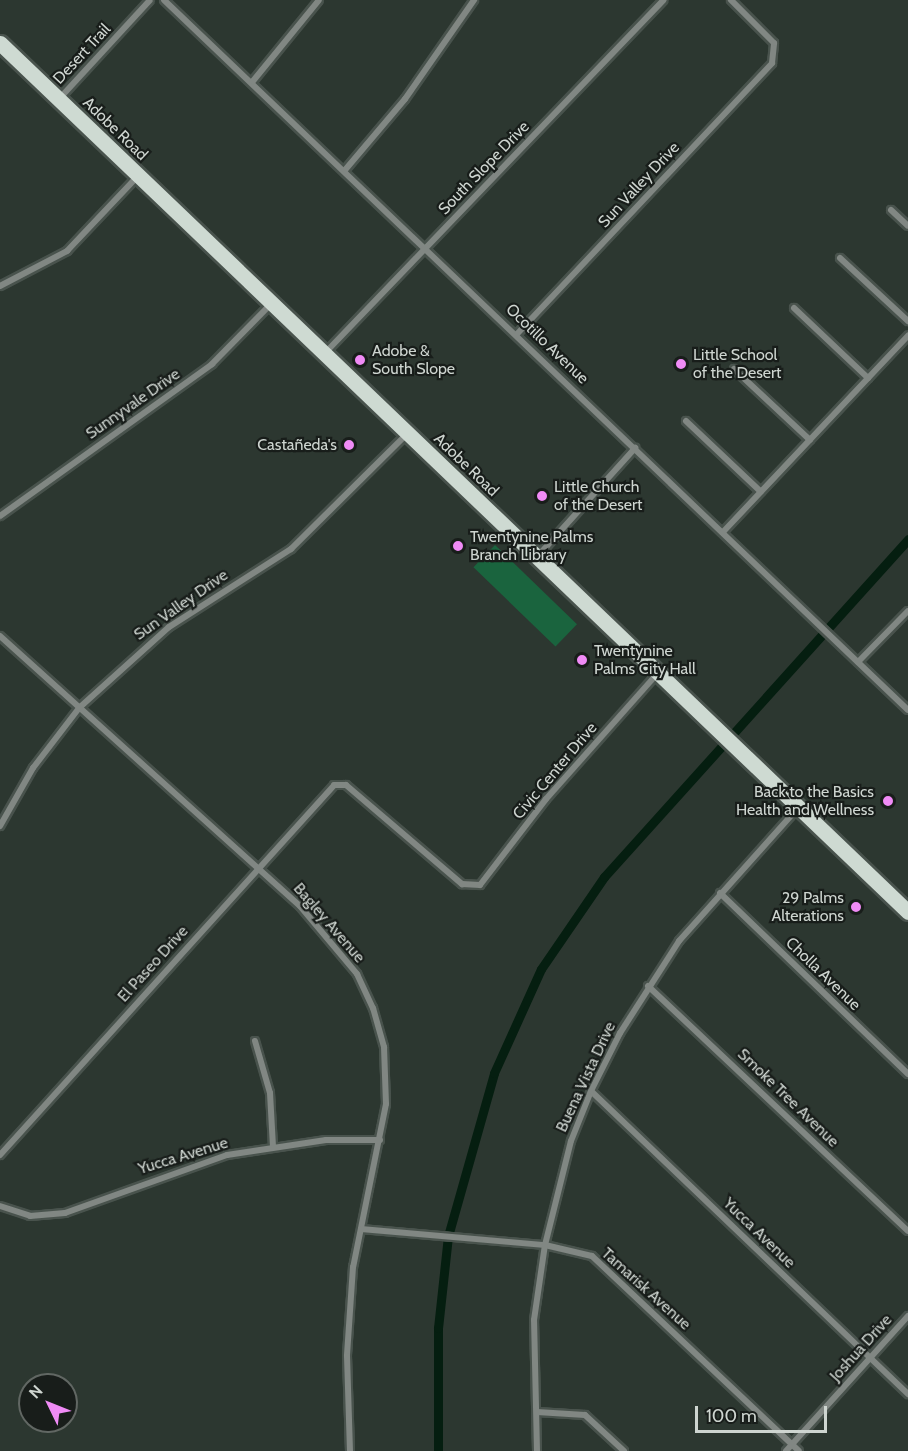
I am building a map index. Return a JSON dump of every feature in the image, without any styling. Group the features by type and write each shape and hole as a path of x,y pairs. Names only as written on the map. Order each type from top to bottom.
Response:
{"main road":[{"name":"Adobe Road","path":"3,50 59,100 908,912"}],"street":[{"name":"Desert Trail","path":"59,100 150,0"},
{"name":"Ocotillo Avenue","path":"164,0 253,81 908,710"},
{"path":"253,81 319,0"},
{"path":"345,171 405,99 474,0"},
{"name":"South Slope Drive","path":"324,354 663,0"},
{"name":"Sun Valley Drive","path":"517,334 772,63 775,52 767,35 731,0"},
{"path":"0,286 67,251 138,176"},
{"path":"891,210 908,226"},
{"path":"840,258 908,321"},
{"name":"Sunnyvale Drive","path":"0,516 212,364 271,304"},
{"path":"794,308 868,378"},
{"path":"723,532 908,336"},
{"path":"734,369 810,440"},
{"path":"686,421 761,492"},
{"name":"Sun Valley Drive","path":"0,826 33,768 79,708 169,627 291,549 407,434"},
{"path":"537,558 635,448"},
{"path":"858,662 908,611"},
{"name":"Bagley Avenue","path":"0,636 258,867 327,936 357,974 373,1008 386,1075 380,1140 361,1229 347,1356 350,1451"},
{"name":"Civic Center Drive","path":"326,792 346,785 437,865 474,887 488,878 546,799 658,673"},
{"name":"El Paseo Drive","path":"0,1155 326,792"},
{"name":"Buena Vista Drive","path":"537,1451 534,1320 545,1245 571,1141 591,1092 648,986 720,893 798,807"},
{"name":"Cholla Avenue","path":"720,893 908,1074"},
{"name":"Smoke Tree Avenue","path":"648,986 908,1231"},
{"path":"255,1041 270,1093 273,1147"},
{"name":"Yucca Avenue","path":"591,1092 908,1394"},
{"name":"Yucca Avenue","path":"0,1206 30,1216 65,1213 166,1173 273,1147 380,1140"},
{"name":"Tamarisk Avenue","path":"361,1229 545,1245 601,1263 799,1451"},
{"name":"Joshua Drive","path":"786,1451 908,1316"},
{"path":"537,1412 585,1415 624,1451"}],"green space":[{"path":"495,545 577,624 555,646 473,567"}],"waterway":[{"path":"438,1451 438,1328 448,1236 494,1073 541,969 604,877 908,539"}],"place":[{"name":"Adobe & South Slope","path":"360,360"},
{"name":"Little School of the Desert","path":"681,364"},
{"name":"Castañeda's","path":"349,445"},
{"name":"Little Church of the Desert","path":"542,496"},
{"name":"Twentynine Palms Branch Library","path":"458,546"},
{"name":"Twentynine Palms City Hall","path":"582,660"},
{"name":"Back to the Basics Health and Wellness","path":"888,801"},
{"name":"29 Palms Alterations","path":"856,907"}]}
